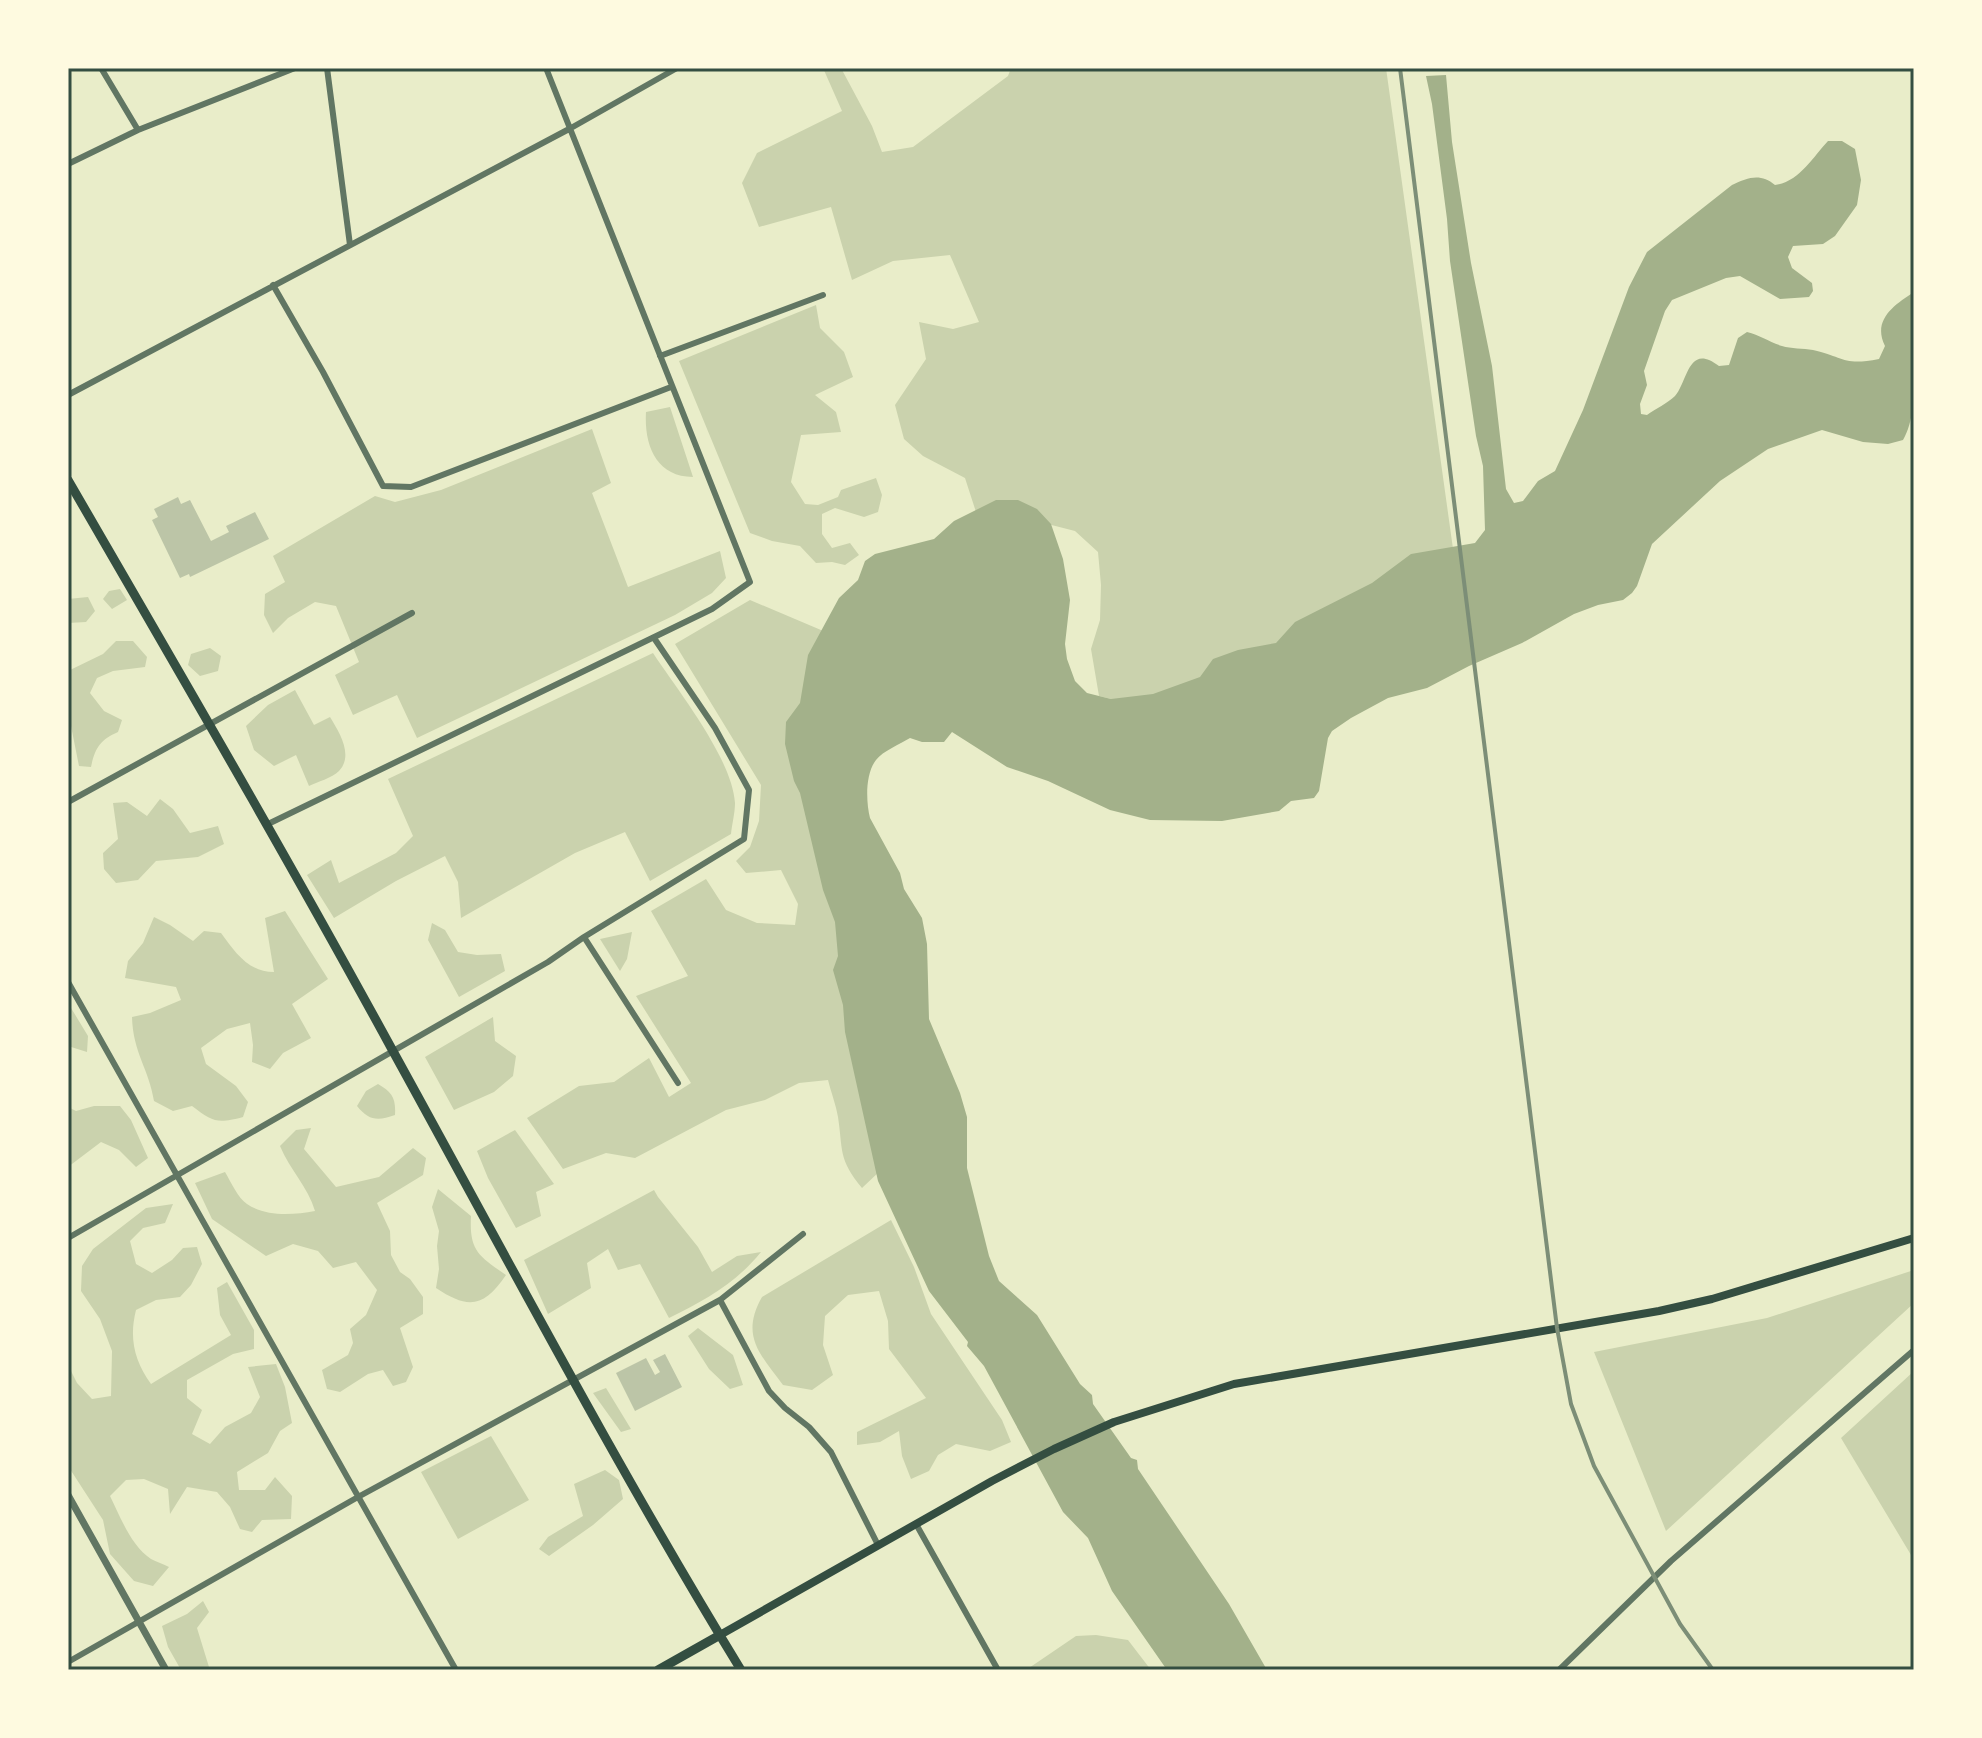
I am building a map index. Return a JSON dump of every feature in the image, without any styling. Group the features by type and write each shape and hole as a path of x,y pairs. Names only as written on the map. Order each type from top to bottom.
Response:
{"main road":[{"path":"68,480 393,1050 573,1381 741,1670"},
{"path":"658,1670 992,1481 1114,1422 1160,1406 1234,1384 1310,1369 1659,1311 1712,1299 1914,1238"}],"street":[{"path":"101,68 138,130"},
{"path":"68,164 138,130 295,68"},
{"path":"327,68 350,245"},
{"path":"266,825 712,609 750,582 546,68"},
{"path":"68,395 571,128 677,68"},
{"path":"273,285 383,486 411,487 671,387"},
{"path":"660,356 823,295"},
{"path":"68,802 412,613"},
{"path":"68,1238 548,962 744,839 749,790 715,728 654,638"},
{"path":"584,937 678,1083"},
{"path":"68,982 456,1670"},
{"path":"68,1662 358,1497 720,1300 803,1234"},
{"path":"720,1300 769,1391 831,1452 878,1545"},
{"path":"1559,1670 1671,1561 1914,1350"},
{"path":"68,1495 166,1670"},
{"path":"916,1524 998,1670"}],"shaded area":[{"path":"823,68 841,68 872,126 882,152 913,147 1008,76 1011,68 1386,68 1454,556 1371,602 1139,706 1099,696 1091,649 1100,620 1098,552 1075,531 1028,519 976,512 965,478 923,456 904,439 895,405 926,359 919,322 953,329 979,322 950,255 893,261 852,280 831,207 759,227 742,183 757,153 842,111"},
{"path":"1446,75 1452,142 1471,263 1492,366 1506,489 1514,503 1523,501 1538,481 1555,471 1583,410 1629,287 1647,252 1732,185 1754,178 1765,179 1775,185 1791,179 1828,141 1842,141 1855,149 1861,180 1857,205 1835,236 1823,244 1793,246 1788,257 1792,268 1812,283 1813,291 1809,297 1780,299 1740,276 1726,278 1672,300 1665,311 1644,371 1647,385 1640,404 1641,414 1647,415 1675,396 1695,361 1701,358 1719,366 1729,365 1738,338 1747,332 1789,348 1813,350 1850,361 1879,359 1885,346 1881,328 1883,321 1899,302 1914,292 1916,369 1913,409 1903,440 1888,444 1863,442 1822,430 1768,449 1720,481 1652,544 1637,586 1623,600 1574,614 1522,643 1427,688 1388,698 1351,718 1332,731 1328,738 1319,791 1314,798 1291,801 1279,811 1222,821 1150,820 1110,810 1048,781 1007,767 952,732 944,742 922,742 910,738 883,754 872,766 867,788 870,818 900,873 904,889 922,918 927,944 929,1019 967,1117 967,1168 989,1256 999,1281 1037,1315 1080,1384 1092,1395 1093,1404 1131,1458 1137,1460 1138,1469 1229,1604 1267,1670 1167,1670 1112,1591 1088,1538 1063,1512 984,1366 929,1291 878,1181 845,1032 843,1005 833,970 838,956 835,922 823,890 800,793 794,781 785,744 786,722 800,703 808,655 839,598 858,580 865,561 875,554 934,539 954,521 996,500 1018,500 1037,509 1051,524 1063,559 1070,600 1065,644 1067,659 1075,681 1087,693 1111,699 1153,694 1200,677 1213,659 1238,650 1276,643 1295,622 1372,583 1411,554 1475,543 1485,530 1483,466 1450,261 1447,219 1426,76"},
{"path":"816,305 820,328 844,352 853,377 815,395 836,412 841,432 801,435 791,482 805,504 818,505 838,497 841,490 876,478 882,495 878,512 864,517 835,508 822,514 822,534 832,548 850,543 859,555 845,565 816,563 800,546 750,533 679,361"},
{"path":"670,407 693,477 680,476 661,465 650,447 646,412"},
{"path":"592,429 611,483 592,493 628,587 720,551 726,578 712,593 675,615 417,738 397,695 353,715 335,675 359,662 336,606 315,602 288,618 273,633 264,615 265,594 285,582 273,556 375,496 395,502 441,490"},
{"path":"120,589 127,600 112,609 103,599 109,591"},
{"path":"88,597 95,611 86,622 68,623 68,599"},
{"path":"750,600 828,633 881,1170 862,1188 849,1169 828,1080 799,1083 765,1100 726,1110 635,1158 606,1153 563,1169 527,1118 579,1086 614,1082 649,1058 669,1097 691,1083 636,996 688,976 651,911 706,879 726,910 757,923 795,925 798,904 781,870 746,873 736,861 750,847 759,821 761,785 675,644"},
{"path":"116,641 133,641 147,657 145,667 113,671 97,678 90,693 104,711 122,720 118,732 99,745 91,767 79,766 71,726 68,726 68,671 103,654"},
{"path":"210,648 221,656 218,671 200,676 188,665 191,654"},
{"path":"653,653 702,725 724,766 735,803 731,834 650,881 625,832 575,853 461,918 458,882 445,856 334,918 307,875 331,860 339,883 396,853 413,836 388,779"},
{"path":"295,690 314,725 330,717 345,751 339,771 309,786 296,755 274,766 254,750 246,726 268,705"},
{"path":"160,799 173,809 190,833 218,826 224,844 198,857 156,861 138,880 116,883 104,869 103,853 118,839 113,803 127,802 147,816"},
{"path":"285,911 328,979 292,1004 311,1038 283,1053 270,1069 252,1062 250,1023 227,1029 201,1048 206,1064 236,1086 248,1102 243,1117 216,1120 192,1106 173,1111 154,1101 135,1041 132,1017 181,1000 176,987 125,978 128,961 143,943 154,917 193,941 204,931 221,933 249,965 274,972 265,918"},
{"path":"432,923 445,930 458,952 501,954 505,971 459,997 428,940"},
{"path":"632,932 627,959 620,971 600,939"},
{"path":"68,1003 88,1036 87,1052 68,1046"},
{"path":"493,1017 495,1041 516,1056 513,1076 494,1092 454,1110 425,1057"},
{"path":"378,1084 392,1096 395,1115 374,1118 357,1106 366,1091"},
{"path":"94,1106 120,1106 131,1120 148,1158 136,1167 119,1150 101,1142 68,1167 68,1107 76,1111"},
{"path":"311,1128 304,1149 336,1187 379,1177 413,1148 426,1158 423,1175 377,1203 390,1231 391,1255 400,1272 410,1279 423,1297 423,1314 400,1328 413,1367 406,1382 393,1386 383,1370 368,1374 340,1392 327,1389 322,1370 348,1355 353,1343 350,1329 366,1315 377,1290 356,1262 333,1268 318,1251 293,1244 266,1256 212,1219 195,1183 225,1172 241,1198 254,1208 280,1214 315,1211 280,1146 296,1130"},
{"path":"515,1130 554,1184 536,1192 541,1216 516,1228 477,1151"},
{"path":"438,1189 471,1216 472,1237 478,1252 506,1275 490,1294 475,1302 458,1300 436,1288 439,1231 432,1207"},
{"path":"654,1190 698,1247 712,1272 737,1256 761,1252 719,1290 669,1318 640,1264 618,1270 608,1249 587,1263 591,1288 548,1314 524,1260"},
{"path":"173,1204 165,1223 143,1228 130,1241 136,1264 152,1273 172,1260 183,1248 197,1247 202,1264 191,1285 180,1297 156,1300 136,1310 133,1339 140,1366 151,1384 231,1335 220,1315 217,1288 227,1282 254,1330 254,1349 233,1354 187,1380 187,1398 202,1410 192,1434 210,1444 225,1427 251,1413 260,1397 248,1367 276,1364 285,1387 292,1423 280,1431 268,1453 237,1472 239,1490 265,1490 275,1477 292,1496 291,1519 262,1520 252,1532 240,1529 230,1507 217,1492 187,1487 170,1514 168,1489 144,1479 126,1480 110,1496 122,1521 144,1553 169,1567 153,1586 134,1581 110,1554 103,1520 68,1466 68,1365 77,1383 92,1399 111,1396 112,1351 100,1319 81,1291 82,1266 93,1249 146,1208"},
{"path":"891,1220 914,1267 931,1314 1002,1420 1011,1442 990,1451 956,1444 938,1455 929,1471 911,1479 902,1456 899,1431 880,1442 857,1445 857,1432 926,1398 889,1349 888,1321 879,1291 848,1295 825,1316 823,1345 833,1375 812,1390 783,1385 760,1354 753,1334 753,1323 762,1297"},
{"path":"1914,1270 1914,1303 1666,1531 1594,1352 1767,1318"},
{"path":"698,1328 733,1355 743,1385 730,1389 709,1369 688,1336"},
{"path":"1914,1371 1914,1560 1841,1438"},
{"path":"606,1388 631,1429 621,1432 593,1393"},
{"path":"491,1436 529,1500 458,1539 421,1472"},
{"path":"605,1470 619,1480 623,1499 549,1556 539,1549 548,1537 583,1516 574,1484"},
{"path":"203,1601 209,1612 197,1628 209,1667 207,1670 181,1670 168,1647 162,1626 187,1614"},
{"path":"1096,1635 1128,1640 1151,1670 1026,1670 1076,1636"}],"building":[{"path":"178,497 181,504 190,500 211,541 229,532 226,526 255,512 269,539 190,577 189,574 180,578 152,520 158,517 154,509"},
{"path":"665,1354 682,1387 635,1411 616,1373 646,1358 655,1375 660,1372 653,1360"}],"railway":[{"path":"1400,68 1557,1328 1571,1404 1594,1466 1680,1624 1713,1670"}]}
